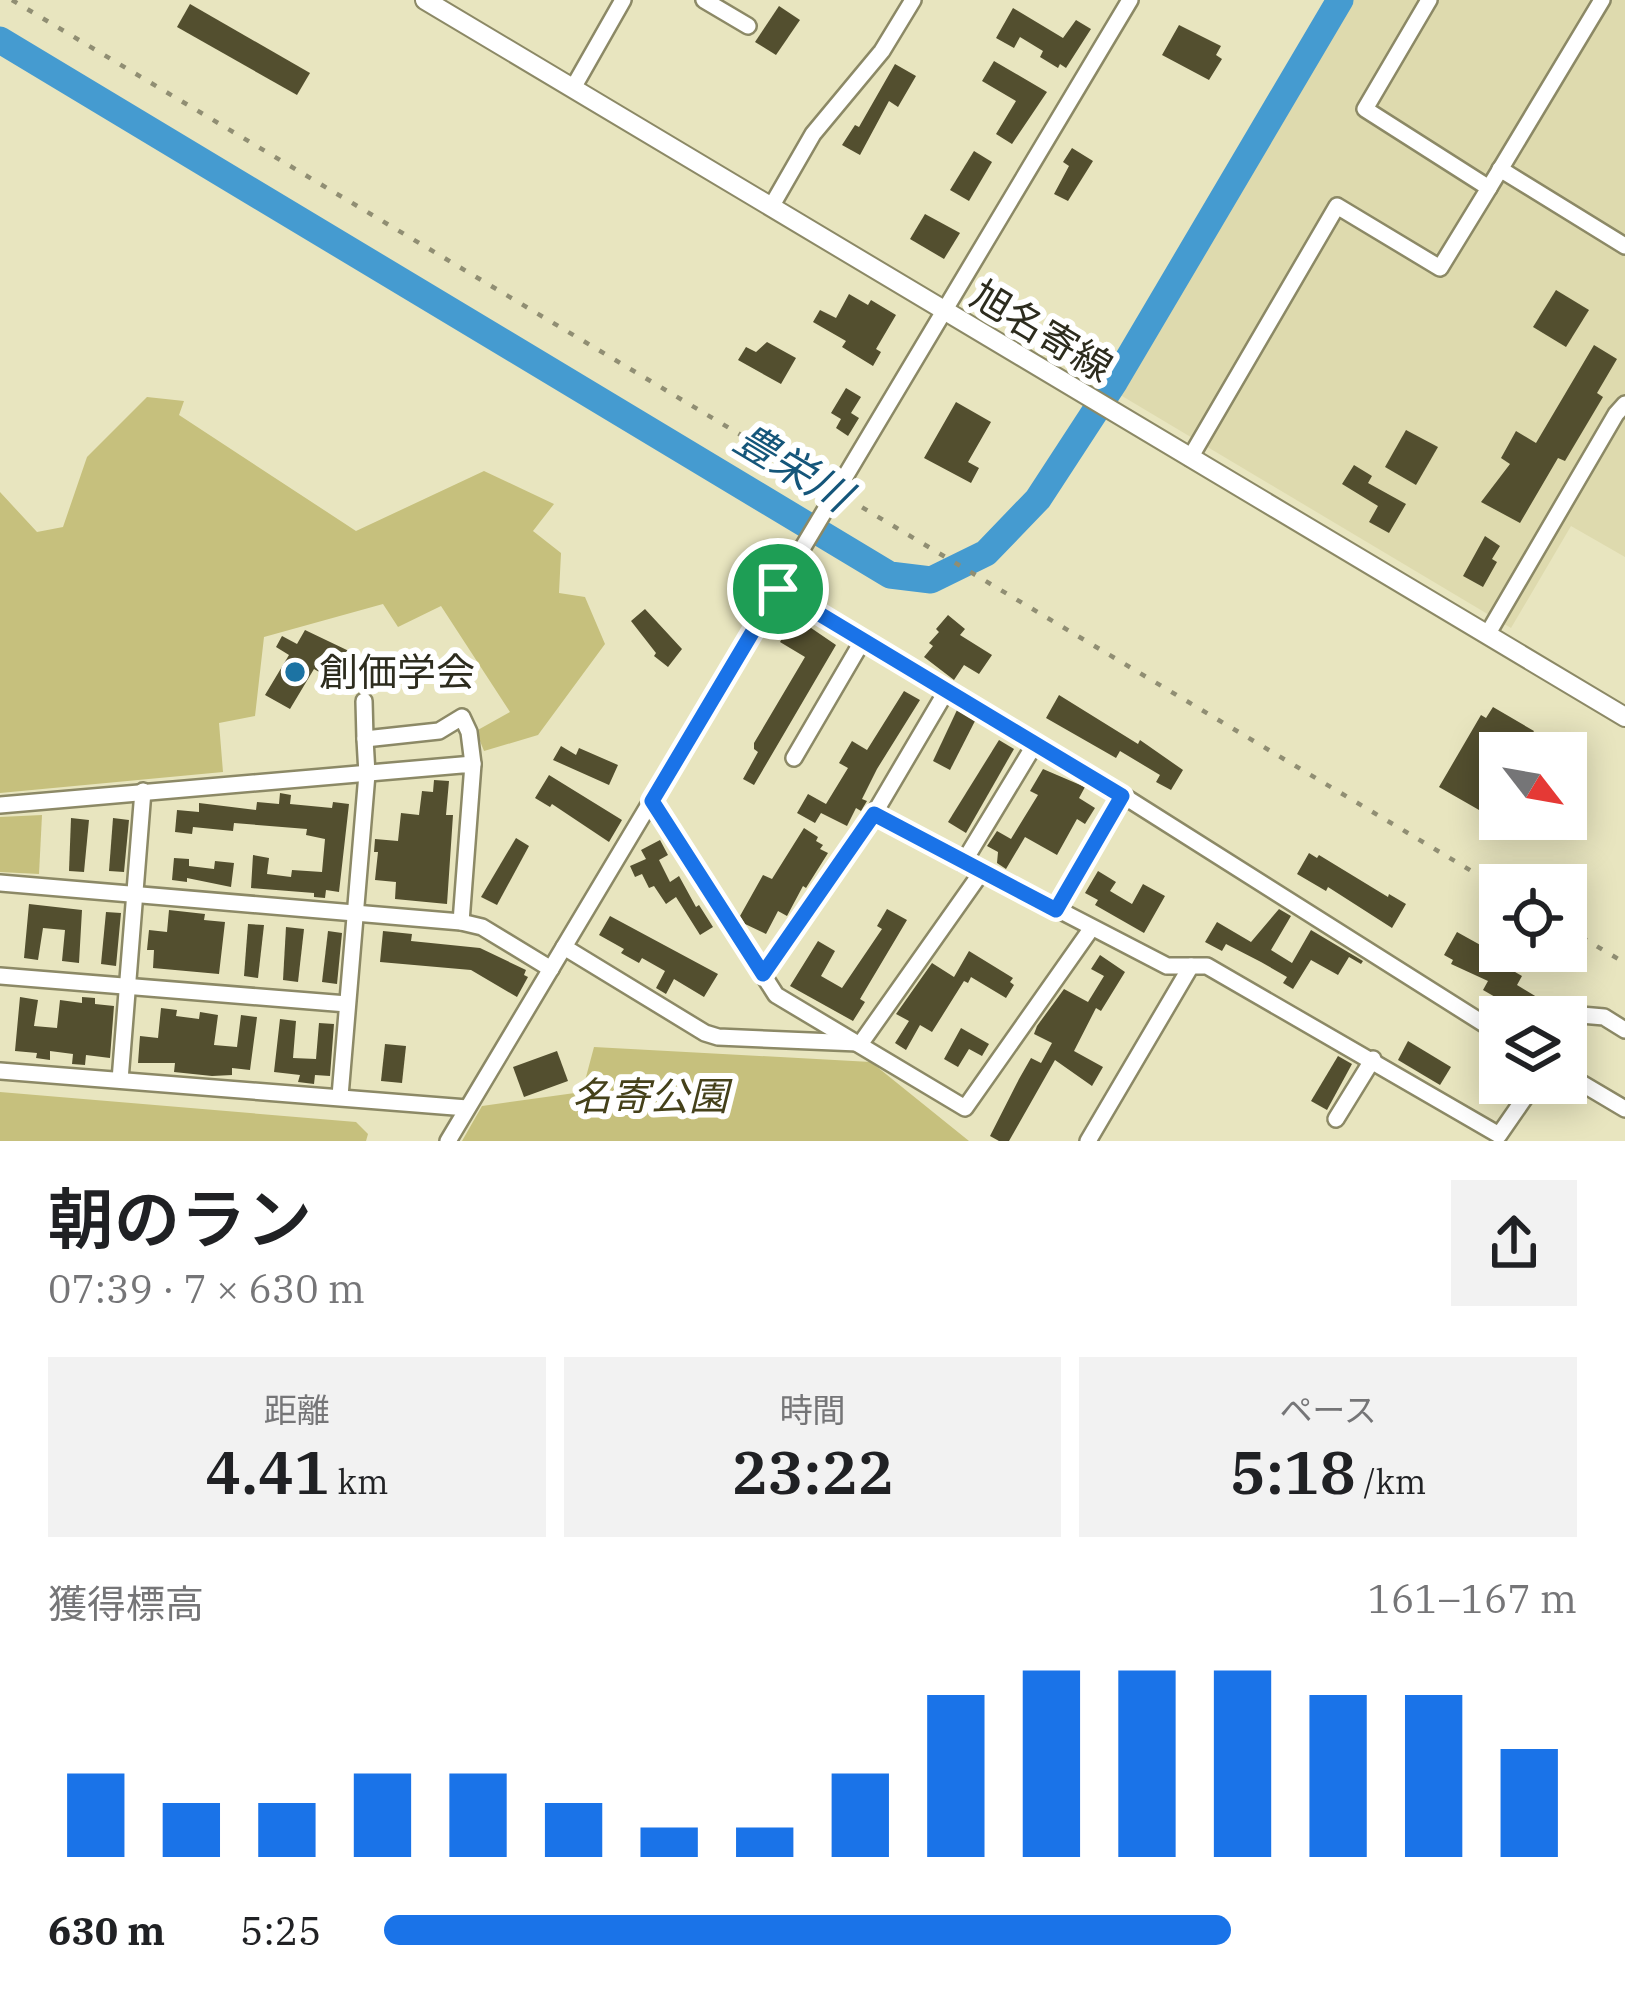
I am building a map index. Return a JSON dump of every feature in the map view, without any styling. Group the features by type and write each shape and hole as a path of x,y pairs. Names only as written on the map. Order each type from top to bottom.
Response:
{"main road":[{"name":"旭名寄線","path":"425,0 1625,718"}],"street":[{"path":"573,88 623,0"},
{"path":"704,0 748,26"},
{"path":"771,207 813,134 882,51 913,0"},
{"path":"448,1141 1130,0"},
{"path":"1429,0 1365,109 1489,188"},
{"path":"1190,458 1337,206 1440,268 1601,0"},
{"path":"1500,169 1625,246"},
{"path":"1486,635 1625,404"},
{"path":"778,589 1122,796 1479,1021"},
{"path":"794,758 863,640"},
{"path":"763,974 874,814 947,690"},
{"path":"340,1096 367,775 364,701"},
{"path":"365,739 439,731 462,717 470,732 473,764 461,922"},
{"path":"963,863 1036,744"},
{"path":"0,806 473,764"},
{"path":"120,1080 143,791"},
{"path":"1056,910 1122,796"},
{"path":"652,801 776,994 965,1108 1091,929"},
{"path":"874,814 1167,967 1207,966 1499,1135 1520,1104"},
{"path":"861,1043 982,874"},
{"path":"0,883 461,922 482,927 551,969"},
{"path":"564,947 705,1033 861,1043"},
{"path":"1088,1141 1191,966"},
{"path":"0,976 346,1004"},
{"path":"1587,1016 1604,1017 1625,1030"},
{"path":"1336,1118 1373,1059"},
{"path":"0,1071 467,1108"},
{"path":"1587,1086 1625,1109"}],"shaded area":[{"path":"1350,0 1625,0 1625,557 1571,526 1511,628 1117,393"}],"green space":[{"path":"147,397 184,401 179,415 356,531 484,471 554,504 533,531 561,553 559,593 585,597 605,644 538,735 484,751 476,731 510,712 441,606 398,627 383,604 264,637 255,716 219,723 223,772 0,793 0,492 37,532 63,527 87,457"},
{"path":"42,815 39,874 0,872 0,817"},
{"name":"名寄公園","path":"594,1047 871,1062 969,1141 462,1141 482,1106 582,1092"},
{"path":"0,1092 356,1122 368,1134 366,1141 0,1141"}],"building":[{"path":"190,4 310,73 297,95 177,27"},
{"path":"779,6 800,20 776,55 755,42"},
{"path":"1013,8 1063,38 1076,20 1091,29 1066,68 1060,64 1058,68 1040,57 1043,51 1020,37 1014,48 996,38"},
{"path":"1179,25 1221,46 1216,55 1222,59 1209,80 1162,55"},
{"path":"994,61 1047,92 1012,144 996,134 1016,101 982,81"},
{"path":"895,64 916,76 898,107 889,101 860,155 842,145 855,125 859,127"},
{"path":"1072,148 1093,161 1068,201 1054,194 1069,166 1063,162"},
{"path":"974,151 992,162 969,201 950,190"},
{"path":"925,214 960,233 944,259 910,239"},
{"path":"1556,290 1589,310 1566,347 1533,327"},
{"path":"849,294 896,315 876,349 881,352 873,366 842,347 846,341 813,322 820,310 836,318"},
{"path":"767,342 796,358 781,384 738,360 746,347 756,352"},
{"path":"1594,345 1617,359 1597,393 1603,397 1565,461 1558,458 1520,523 1481,502 1510,464 1501,458 1516,431 1536,443"},
{"path":"846,388 861,397 851,413 859,418 848,436 836,428 841,419 831,413"},
{"path":"956,402 991,422 968,462 979,468 971,483 924,458"},
{"path":"1406,430 1438,447 1416,485 1385,467"},
{"path":"1354,465 1372,476 1368,483 1406,504 1389,533 1369,522 1378,506 1342,484"},
{"path":"1485,536 1500,546 1483,587 1463,576"},
{"path":"645,609 682,649 668,667 654,656 631,621"},
{"path":"948,615 965,629 960,635 992,655 979,674 964,665 954,680 924,657"},
{"path":"795,617 836,645 754,785 743,779 758,752 754,743 805,657 780,642"},
{"name":"創価学会","path":"305,630 351,652 341,669 351,675 345,687 314,669 290,709 265,695 289,655 276,647 282,636 297,644"},
{"path":"904,691 920,700 877,769 861,811 856,808 847,826 821,813 815,823 797,813 808,794 826,804 848,768 839,763 852,741 867,750"},
{"path":"1059,695 1183,770 1171,790 1156,782 1160,775 1120,751 1116,758 1046,718"},
{"path":"1493,707 1534,731 1479,732 1479,810 1439,787 1481,715 1486,718"},
{"path":"957,710 975,721 950,770 933,761"},
{"path":"999,740 1014,749 966,833 948,822"},
{"path":"561,746 576,755 579,748 618,765 609,785 553,760"},
{"path":"1043,769 1085,787 1079,798 1095,808 1085,824 1077,819 1057,855 1025,837 1006,869 997,863 998,852 987,846 997,831 1011,839 1038,795 1030,791"},
{"path":"549,775 622,820 609,842 535,798"},
{"path":"434,780 449,781 446,815 453,815 447,904 395,899 396,882 375,880 375,839 398,841 401,813 419,815 422,791 433,792"},
{"path":"280,793 291,795 290,804 332,808 333,802 349,804 339,892 326,890 325,898 251,888 253,855 269,858 267,874 291,877 292,870 322,872 325,839 306,835 307,829 234,823 233,831 193,827 192,834 175,832 177,810 199,812 199,803 256,810 257,802 279,804"},
{"path":"71,818 89,820 84,872 69,871"},
{"path":"113,818 129,820 124,872 109,871"},
{"path":"804,828 818,837 816,841 823,845 820,849 828,853 787,916 778,911 766,934 745,924 740,916 763,875 772,879"},
{"path":"516,838 529,846 497,905 481,897"},
{"path":"660,840 668,855 659,860 670,882 679,876 713,927 700,935 676,897 666,904 642,874 635,877 630,866 646,859 641,850"},
{"path":"1309,853 1406,904 1392,928 1328,887 1326,891 1297,874"},
{"path":"174,858 189,859 189,866 214,869 215,861 234,863 231,887 187,878 187,882 172,880"},
{"path":"1098,871 1116,882 1110,891 1132,904 1143,884 1165,896 1144,933 1095,905 1098,900 1085,893"},
{"path":"29,904 82,910 79,963 62,961 65,930 43,928 38,960 24,958"},
{"path":"887,909 907,920 860,999 865,1002 853,1021 790,986 818,941 835,951 821,976 842,988 882,929 877,926"},
{"path":"1279,909 1291,916 1271,950 1292,963 1311,930 1363,961 1349,957 1338,975 1311,960 1293,989 1283,983 1287,977 1261,962 1226,944 1222,951 1205,942 1217,922 1251,942"},
{"path":"169,910 205,914 204,920 225,922 219,974 153,968 154,950 147,950 149,930 167,932"},
{"path":"106,912 121,913 116,966 101,964"},
{"path":"610,916 718,974 704,997 674,979 666,994 656,988 665,971 642,958 639,963 599,935"},
{"path":"248,924 264,925 258,978 244,976"},
{"path":"286,927 304,929 298,982 283,980"},
{"path":"328,931 342,933 337,984 322,982"},
{"path":"383,931 412,934 411,941 480,948 526,970 528,977 517,997 471,970 380,962"},
{"path":"1457,932 1479,944 1479,972 1515,972 1522,976 1517,985 1535,996 1493,996 1483,990 1488,981 1451,964 1453,960 1444,955"},
{"path":"969,951 1013,978 1006,998 971,977 932,1032 920,1025 906,1050 895,1043 909,1021 896,1014 932,963 954,977"},
{"path":"1100,955 1125,972 1101,1011 1096,1008 1074,1051 1103,1067 1092,1086 1055,1060 1009,1141 990,1136 1031,1058 1041,1063 1052,1043 1034,1034 1037,1026 1064,989 1088,1002 1104,976 1091,969"},
{"path":"20,997 38,1000 34,1026 57,1028 60,1000 82,1003 82,997 95,998 95,1004 114,1006 110,1058 86,1055 85,1065 72,1064 73,1054 50,1051 50,1060 15,1051"},
{"path":"161,1008 199,1019 200,1012 218,1015 214,1045 237,1047 241,1015 257,1017 250,1070 232,1068 232,1075 212,1076 174,1072 175,1063 138,1063 140,1036 158,1038"},
{"path":"280,1019 296,1021 293,1058 316,1059 319,1023 334,1024 330,1076 315,1075 314,1084 298,1082 300,1075 274,1072"},
{"path":"961,1028 989,1044 982,1056 969,1049 958,1067 944,1059"},
{"path":"1408,1041 1451,1067 1440,1085 1398,1060"},
{"path":"385,1044 406,1046 402,1083 381,1081"},
{"path":"557,1051 568,1081 524,1097 513,1067"},
{"path":"1338,1056 1352,1064 1327,1110 1311,1101"}],"waterway":[{"name":"豊栄川","path":"0,40 890,575 931,580 986,553 1038,499 1115,381 1340,0"}],"railway":[{"path":"12,0 1479,875"},
{"path":"1587,940 1625,963"}],"place":[{"name":"創価学会","path":"295,672"}],"route":[{"path":"778,589 1122,796 1056,910 874,814 763,974 652,801 778,589"}]}
